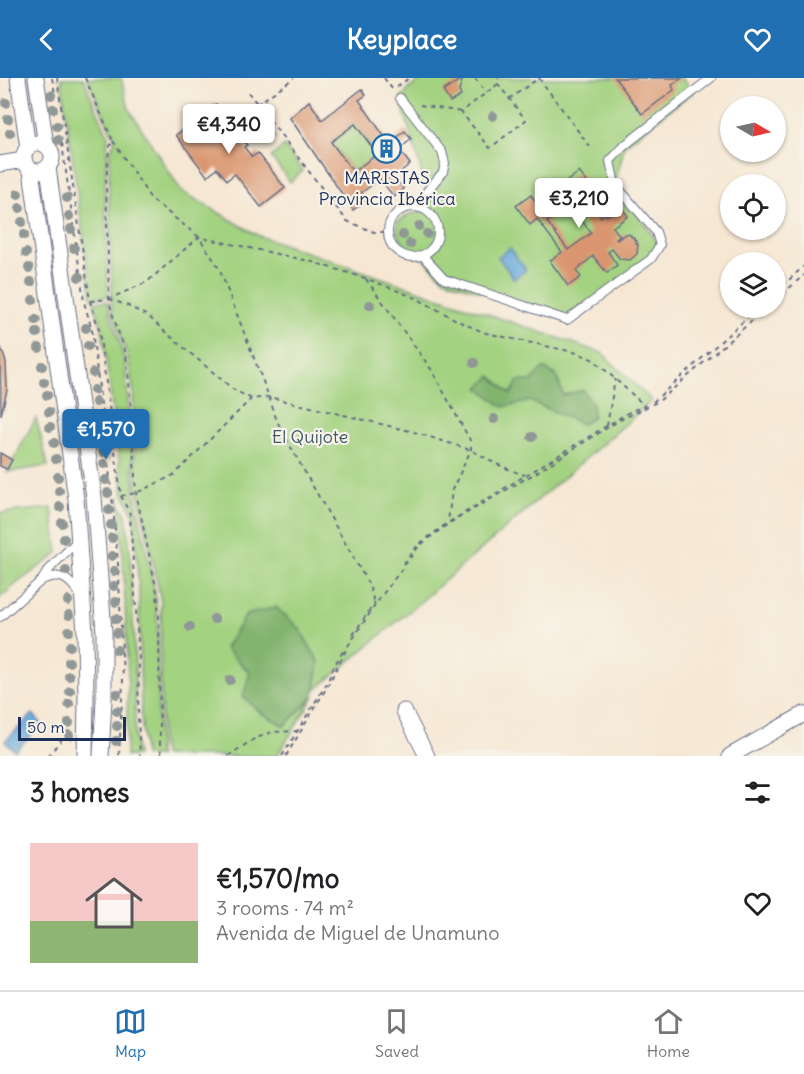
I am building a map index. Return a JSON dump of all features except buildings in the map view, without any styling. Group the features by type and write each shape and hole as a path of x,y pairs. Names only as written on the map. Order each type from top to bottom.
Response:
{"street":[{"path":"18,78 76,499 85,633 85,756"},
{"path":"28,159 37,172 48,168 52,162 50,150 46,145 36,78"},
{"path":"28,159 33,144 46,145"},
{"path":"0,164 28,159"},
{"path":"48,168 94,497 104,632 101,756"},
{"path":"404,711 427,756"},
{"path":"730,756 804,714"}],"lane":[{"path":"422,255 444,279 567,320 651,259 660,245 656,232 615,184 609,161 625,145 711,78"},
{"path":"401,100 442,152 445,163 443,172 427,191 422,208"},
{"path":"413,206 429,212 438,227 435,244 430,251 422,255 414,257 399,253 390,240 388,232 393,217 405,208 413,206"},
{"path":"0,618 42,580 48,569 71,548 78,537"},
{"path":"42,580 57,576 64,577 82,597"}],"path":[{"path":"57,78 90,301 99,330 121,496 130,514 139,659 140,756"},
{"path":"85,78 113,141 151,199 199,237 219,268 281,429 369,585 375,603"},
{"path":"242,115 294,78"},
{"path":"384,78 393,90"},
{"path":"475,78 486,93"},
{"path":"401,100 461,112 490,148 526,120 498,84 498,78"},
{"path":"509,99 539,78 590,147"},
{"path":"461,112 498,84"},
{"path":"248,92 347,221 374,232 388,232"},
{"path":"113,141 106,182 109,299 126,354 136,493 157,592 162,756"},
{"path":"90,301 109,299 147,282 199,237"},
{"path":"199,237 309,261 365,278 416,298 486,333 578,353 594,360 645,406"},
{"path":"786,283 804,266"},
{"path":"786,291 804,275"},
{"path":"365,278 431,369 471,442 471,450 452,490 448,522"},
{"path":"109,299 148,316 234,390 252,399 269,397 414,432 471,450 494,463 527,475"},
{"path":"282,756 327,683 334,666 375,603 418,544 448,522 631,411 653,403 747,318"},
{"path":"286,756 327,687 348,646 419,546 448,524 618,421 659,401 755,318"},
{"path":"607,426 615,380"},
{"path":"121,496 136,493 174,475 252,399"},
{"path":"228,756 254,739 272,732 297,731"},
{"path":"48,756 62,739"}],"green space":[{"path":"61,78 83,78 108,136 105,185 108,296 92,299"},
{"name":"El Quijote","path":"87,78 121,78 129,109 181,191 259,236 602,353 652,401 314,691 319,662 250,673 284,726 314,696 277,756 164,756 161,746 161,601 136,488 133,390 128,358 112,306 109,187 110,151 115,140","holes":["556,375 563,395 582,424 530,401 518,403 491,376 511,394 532,381"]},
{"path":"423,78 682,78 693,92 625,145 615,184 660,245 651,259 567,320 444,279 413,248 405,245 397,230 398,222 409,214 419,214 427,191 400,98"},
{"path":"264,123 275,137 266,144 255,130"},
{"path":"355,124 377,154 353,172 331,142"},
{"path":"284,146 303,171 290,182 271,157"},
{"path":"108,301 125,362 134,492 155,592 158,628 159,756 144,756 134,515 123,492 102,328 94,302"},
{"path":"543,368 556,375 563,395 583,390 592,403 593,417 582,424 530,401 503,407 479,388 491,376 511,394 518,381 532,381"},
{"path":"36,418 48,466 7,472"},
{"path":"119,496 120,504 126,515 130,552 137,756 126,756 128,681"},
{"path":"52,508 58,553 0,598 0,513"},
{"path":"276,607 299,628 319,662 314,696 284,726 261,713 243,697 250,673 225,648 246,615"}],"water":[{"path":"510,248 526,270 514,279 498,257"},
{"path":"33,714 42,724 15,751 5,741"}],"place":[{"name":"MARISTAS Provincia Ibérica","path":"387,149"}]}
